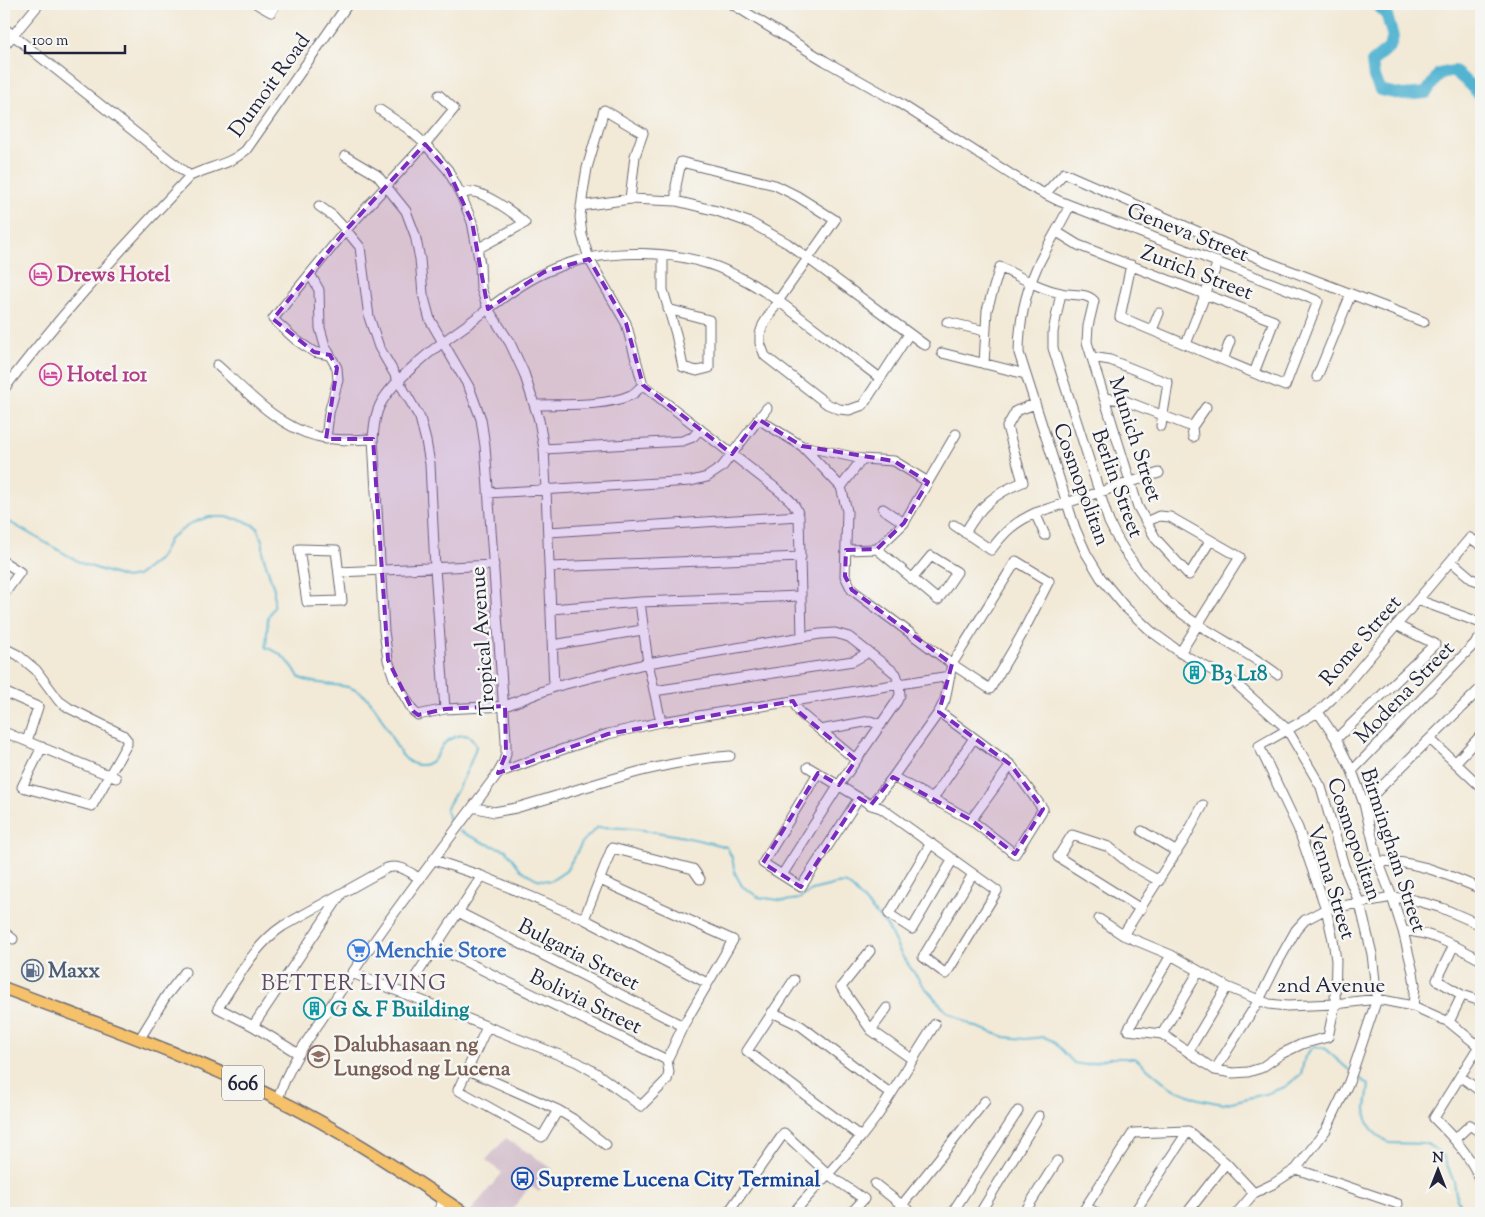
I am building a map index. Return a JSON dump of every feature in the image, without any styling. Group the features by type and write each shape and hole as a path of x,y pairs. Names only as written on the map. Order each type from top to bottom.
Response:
{"main road":[{"name":"606","path":"4,988 216,1070 278,1099 326,1124 464,1213"}],"street":[{"path":"4,46 36,7 26,4"},
{"path":"257,4 271,12 276,4"},
{"name":"Dumoit Road","path":"4,389 43,338 112,259 190,176 236,159 246,150 348,4"},
{"name":"Geneva Street","path":"732,4 825,61 896,101 1029,186 1070,205 1318,301 1285,386 1254,373"},
{"path":"4,28 190,176"},
{"path":"330,355 314,352 296,340 273,319 346,230 425,144 454,109 439,95"},
{"path":"380,110 407,128 425,144 448,170 472,222 481,288 488,309 510,343 524,373 535,405 544,449 554,687"},
{"path":"630,199 632,170 643,133 604,110 587,168 581,206 582,235 589,259 626,323 643,385 794,503 798,510 801,557 802,637"},
{"name":"Tropical Avenue","path":"278,1099 280,1090 299,1054 352,972 498,772 506,754 505,706 481,419 469,387 430,320 423,294 420,258 415,235 406,211 376,175 345,156"},
{"path":"676,201 676,186 681,162 775,186 797,196 835,220 778,301 763,325 760,334 760,343 765,356 827,404 839,409 848,410 856,409 863,405 910,334"},
{"path":"1046,194 1064,173 1265,261 1424,322"},
{"path":"461,195 469,192 480,194 507,208 525,223 477,249"},
{"path":"581,206 630,199 676,201 718,211 751,223 787,243 925,345"},
{"name":"Cosmopolitan","path":"1070,205 1037,266 1031,283 1019,330 1019,353 1075,528 1086,553 1101,578 1124,607 1152,632 1180,652 1234,682 1287,729 1321,787 1344,866 1360,904 1372,954 1377,999 1349,1082 1326,1130 1296,1169 1273,1184 1254,1193"},
{"path":"319,206 333,216 360,247 369,318 379,347 420,418 426,441 430,464 445,709"},
{"name":"Zurich Street","path":"1057,232 1078,245 1274,321 1254,373"},
{"path":"782,875 839,785 897,701 900,695 896,674 850,637 842,634 828,634 648,662 554,687 505,706 445,709 418,715 413,711 394,678 388,660 384,631 373,439 375,419 380,404 398,382 443,342 488,309 544,272 570,262 626,252 663,254 698,261 739,276 778,301 880,378"},
{"path":"663,254 663,290 683,367 697,371 709,368 710,320 668,308"},
{"path":"1186,344 1218,262"},
{"path":"1131,265 1120,316 1254,373"},
{"path":"984,364 986,310 1000,267 1031,283 1061,293"},
{"path":"310,274 319,290 320,328 324,346 337,368 338,380 329,414 326,439"},
{"name":"Munich Street","path":"1061,293 1089,296 1094,300 1088,326 1087,342 1138,507 1156,539 1189,575 1210,541"},
{"name":"Berlin Street","path":"1061,293 1053,332 1053,348 1109,522 1121,547 1141,574 1169,603 1198,624 1258,659 1277,674"},
{"path":"1318,377 1351,294"},
{"path":"1152,330 1159,312"},
{"path":"947,322 985,331"},
{"path":"1223,360 1230,341"},
{"path":"942,353 1025,374"},
{"path":"1092,357 1110,360 1168,383 1161,426"},
{"path":"217,365 260,404 288,425 313,436 326,439 373,439"},
{"path":"535,405 584,404 618,399 633,394 643,385"},
{"path":"1104,398 1123,400 1192,426"},
{"path":"965,532 974,516 987,502 1006,489 1023,482 1007,427 1016,411 1035,404"},
{"path":"1193,437 1192,426 1206,407"},
{"path":"488,493 692,481 707,477 722,467 767,408"},
{"path":"758,420 802,446 841,487 847,511 845,576 852,590 952,664 990,689 1021,636 1049,581 1016,561 952,664 945,700 939,712 871,805"},
{"path":"544,449 682,441 693,437 700,429"},
{"path":"877,550 904,523 956,434"},
{"path":"802,446 862,459 894,462 928,482"},
{"path":"841,487 862,459"},
{"path":"954,526 991,550 1004,533 1018,521 1035,513 1159,473"},
{"path":"883,509 904,523"},
{"path":"1035,513 1045,535"},
{"path":"548,532 799,516"},
{"path":"1146,522 1159,516 1170,517 1240,557 1180,652"},
{"name":"Rome Street","path":"1259,746 1318,712 1346,685 1470,538 1481,545"},
{"path":"299,549 336,550 339,572 342,601 307,602 299,549"},
{"path":"846,550 877,550 912,579 938,600 957,572 931,556 912,579"},
{"path":"550,567 801,557"},
{"path":"1451,560 1472,579 1481,582"},
{"path":"4,562 20,572 4,594"},
{"path":"339,572 494,565"},
{"path":"551,609 640,602 800,596"},
{"path":"1418,600 1481,623"},
{"path":"640,602 642,630 661,722"},
{"path":"1336,739 1434,644 1396,625"},
{"path":"553,645 642,630"},
{"name":"Modena Street","path":"1352,771 1481,637"},
{"path":"4,648 18,655 36,670 59,701 68,708 126,737 127,744 113,776 92,806 22,787 42,747"},
{"path":"654,691 853,661 864,655 866,650"},
{"path":"498,772 608,734 661,722 950,676"},
{"path":"1364,804 1481,688"},
{"path":"4,692 38,707 27,741"},
{"path":"792,701 800,713 856,760"},
{"path":"893,777 970,820 1015,854 1042,809 1011,765 939,712"},
{"name":"Birmingham Street","path":"1318,712 1336,739 1352,771 1364,804 1378,861 1392,897 1415,985 1413,1006"},
{"path":"820,730 870,721 881,725"},
{"path":"4,732 113,776"},
{"path":"1455,763 1481,736"},
{"path":"932,800 974,738"},
{"path":"1430,739 1481,787"},
{"name":"Venna Street","path":"1215,1070 1233,1073 1248,1072 1261,1068 1281,1054 1302,1044 1328,1037 1334,1004 1336,960 1334,940 1326,909 1298,828 1259,746"},
{"path":"473,807 494,812 516,808 661,766 702,758 730,756"},
{"path":"970,820 1011,765"},
{"path":"808,767 871,805 881,808 998,890 946,974 923,957 973,874"},
{"path":"818,773 763,863 782,875 801,886 859,798"},
{"path":"1123,935 1177,852 1202,805"},
{"path":"1142,831 1177,852"},
{"path":"1141,909 1058,857 1072,834 1109,847 1131,865 1158,881"},
{"path":"931,843 889,914 912,929 953,859"},
{"path":"584,919 612,848 693,869 700,879"},
{"path":"434,860 482,876 584,919 707,983"},
{"path":"1378,861 1399,861 1422,865 1481,889"},
{"path":"299,1054 253,1026 218,1008 266,938 283,926 343,892 393,867 404,868 420,879"},
{"path":"404,994 482,876"},
{"path":"352,972 577,1062 596,1073 641,1106 667,1080 669,1072 667,1060 683,1026 733,940 600,880"},
{"path":"253,1026 343,892"},
{"path":"1171,955 1128,1030 1162,1034 1215,1070 1259,1000 1296,930 1305,920 1326,909 1392,897 1414,900 1442,908 1481,925"},
{"name":"Bulgaria Street","path":"458,912 683,1026"},
{"name":"2nd Avenue","path":"1099,919 1123,935 1171,955 1227,987 1259,1000 1287,1006 1334,1004 1377,999 1413,1006 1449,1022 1480,1047"},
{"path":"1402,932 1413,931 1429,935 1454,945 1481,960"},
{"path":"4,932 12,939"},
{"path":"1454,945 1437,980 1462,996 1481,1002"},
{"name":"Bolivia Street","path":"436,947 667,1060"},
{"path":"870,951 841,987 871,1030 912,1059"},
{"path":"1162,1034 1199,971"},
{"path":"139,1040 166,996 185,972"},
{"path":"794,980 747,1051 862,1137"},
{"path":"1188,1052 1227,987"},
{"path":"1449,1022 1462,996"},
{"path":"871,1030 887,1008"},
{"path":"772,1012 802,1026 891,1094"},
{"path":"793,1213 862,1137 935,1024"},
{"path":"487,1027 458,1090 542,1137 558,1110"},
{"path":"1480,1047 1434,1118 1455,1139 1474,1165 1481,1181"},
{"path":"468,1070 558,1110 573,1119 606,1145"},
{"path":"1460,1076 1481,1092"},
{"path":"902,1205 985,1101"},
{"path":"952,1213 1018,1111"},
{"path":"980,1213 1039,1116"},
{"path":"1455,1139 1470,1125 1481,1133"},
{"path":"1134,1213 1188,1131"},
{"path":"1097,1213 1084,1210 1133,1133 1188,1131 1226,1163 1254,1193 1237,1213"},
{"path":"728,1213 784,1133 829,1174 864,1199 851,1213"},
{"path":"1024,1213 1057,1161"},
{"path":"1187,1213 1226,1163"},
{"path":"1296,1169 1398,1204"},
{"path":"875,1184 912,1213"},
{"path":"437,1213 444,1200"}],"highlighted area":[{"path":"425,144 448,170 472,222 488,309 544,272 589,259 626,323 643,385 732,454 758,419 802,446 894,461 928,482 904,523 877,549 846,550 845,576 852,590 952,664 939,712 1011,765 1043,809 1015,854 971,820 893,777 871,805 859,798 801,887 763,863 818,773 839,785 856,760 800,713 793,701 608,734 498,773 506,754 505,706 445,709 418,715 413,711 388,660 373,439 326,439 337,368 330,355 314,352 273,319 346,230"}],"shaded area":[{"name":"Supreme Lucena City Terminal","path":"506,1138 553,1169 539,1192 530,1186 510,1213 471,1213 502,1173 486,1160"}],"waterway":[{"path":"1377,4 1387,16 1393,37 1390,47 1372,62 1374,77 1380,90 1403,95 1426,93 1439,74 1454,71 1481,97"},
{"path":"4,519 83,564 126,578 137,576 160,558 170,538 192,523 208,517 225,517 243,520 257,527 263,543 263,555 274,589 274,607 268,617 266,648 284,658 299,677 304,680 345,686 361,693 376,709 403,756 413,764 429,763 436,757 443,745 460,735 466,735 473,740 476,747 470,763 446,809 450,825 453,827"},
{"path":"459,831 487,844 506,850 521,870 537,879 551,881 566,871 583,841 598,827 614,827 663,833 727,847 732,858 735,873 742,886 758,897 785,901 799,899 812,890 845,883 853,889 887,926 902,956 923,985 946,1011 971,1025 1005,1037 1025,1039 1044,1037 1053,1041 1074,1063 1086,1065 1108,1058 1135,1058 1170,1087 1198,1099 1223,1104 1285,1087 1301,1074 1305,1056 1313,1047 1324,1048 1349,1070"},
{"path":"1354,1074 1369,1085 1366,1108 1367,1122 1376,1134 1389,1143 1427,1144 1443,1155 1454,1182 1457,1200 1469,1213"}],"place":[{"name":"Drews Hotel","path":"41,274"},
{"name":"Hotel 101","path":"51,374"},
{"name":"B3 L18","path":"1195,673"},
{"name":"Menchie Store","path":"359,950"},
{"name":"Maxx","path":"32,970"},
{"name":"G & F Building","path":"314,1009"},
{"name":"Dalubhasaan ng Lungsod ng Lucena","path":"318,1056"},
{"name":"Supreme Lucena City Terminal","path":"522,1179"}],"district":[{"name":"BETTER LIVING","path":"354,982"}]}
